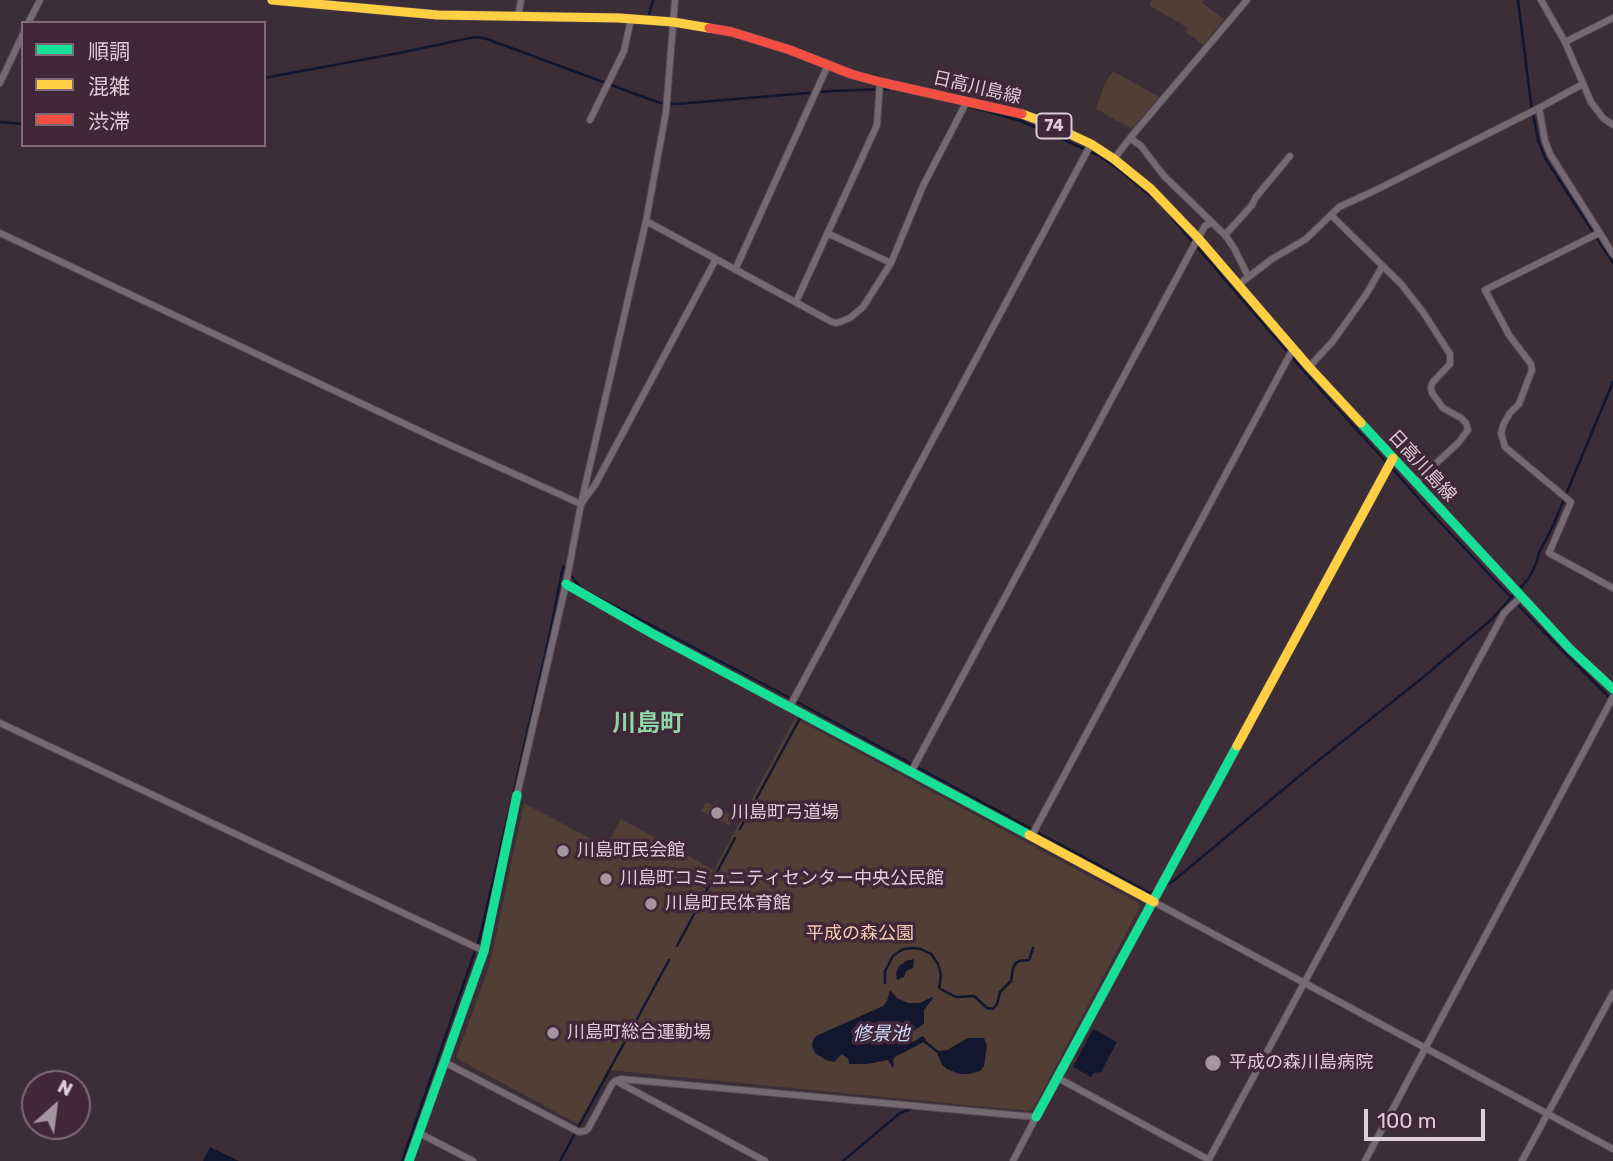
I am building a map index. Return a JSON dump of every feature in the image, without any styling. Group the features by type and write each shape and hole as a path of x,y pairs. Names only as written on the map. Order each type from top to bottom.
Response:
{"street":[{"path":"29,21 40,0"},
{"name":"日高川島線","path":"272,0 438,15 631,19 673,22 732,32 880,82 1012,111 1091,144 1151,189 1198,238 1309,368 1570,649 1613,689"},
{"path":"518,17 520,0"},
{"path":"409,1161 484,951 646,221 666,112 675,0"},
{"path":"1114,159 1247,0"},
{"path":"1541,0 1565,42 1591,102 1603,118 1613,125"},
{"path":"1565,42 1613,18"},
{"path":"590,120 624,51 631,19"},
{"path":"0,83 21,38"},
{"path":"735,270 828,65"},
{"path":"796,302 877,125 880,82"},
{"path":"1238,285 1272,259 1306,239 1339,207 1583,84"},
{"path":"646,221 838,323 850,318 863,307 891,262 923,186 967,101"},
{"path":"1539,108 1550,154 1613,254"},
{"path":"1130,138 1224,235 1248,276"},
{"path":"790,706 1091,144"},
{"path":"1224,235 1252,205 1290,156"},
{"path":"1151,189 1164,176"},
{"path":"1331,215 1392,275 1415,302 1450,354 1450,364 1433,382 1432,393 1443,408 1466,423 1468,430 1458,443 1416,482"},
{"path":"911,772 1198,238 1205,226 1211,223"},
{"path":"0,233 581,505"},
{"path":"827,233 891,262"},
{"path":"1599,233 1485,290 1509,335 1531,364 1532,370 1519,404 1504,423 1502,433 1505,447 1572,502 1549,553 1613,588"},
{"path":"581,505 595,485 716,259"},
{"path":"1309,368 1334,341 1382,267"},
{"path":"1031,836 1293,349"},
{"path":"1013,1161 1394,458"},
{"path":"565,584 653,634 1613,1149"},
{"path":"1058,1078 1209,1160 1504,613 1521,597"},
{"path":"1365,1161 1613,696"},
{"path":"0,723 484,951"},
{"path":"1522,1161 1613,993"},
{"path":"444,1062 579,1132 589,1129 612,1084 621,1079 1037,1117"},
{"path":"615,1080 765,1161"},
{"path":"419,1133 473,1161"}],"green space":[{"path":"1152,0 1204,0 1202,3 1224,19 1203,45 1186,32 1188,28 1149,5"},
{"path":"1113,71 1159,97 1132,129 1096,109 1105,83"},
{"name":"平成の森公園","path":"795,718 1139,903 1140,907 1033,1109 1028,1111 608,1070 578,1124 456,1058 490,964 524,803 606,847 621,819 714,870"},
{"name":"川島町弓道場","path":"706,802 733,816 729,825 701,811"}],"water":[{"path":"914,959 913,968 897,980 899,966"},
{"name":"修景池","path":"890,990 897,998 908,1003 920,1003 933,998 924,1010 924,1024 907,1038 913,1042 922,1036 926,1039 924,1042 895,1057 892,1067 888,1060 849,1064 842,1054 834,1062 815,1053 812,1046 816,1036 883,1006"},
{"path":"1093,1029 1117,1042 1101,1072 1093,1073 1091,1077 1073,1067"},
{"path":"968,1038 984,1038 987,1046 984,1066 980,1071 959,1074 942,1065 937,1053"},
{"path":"210,1147 239,1161 203,1161"}],"waterway":[{"path":"649,15 653,0"},
{"path":"1518,0 1538,140 1545,158 1613,263"},
{"path":"266,78 475,37 660,103 889,89"},
{"path":"967,106 1021,121 1098,155 1153,198"},
{"path":"0,122 21,124"},
{"path":"1172,218 1387,463"},
{"path":"1520,588 1536,564 1613,382"},
{"path":"1392,468 1540,628 1611,699"},
{"path":"513,795 563,566 581,588"},
{"path":"586,591 1150,893 1154,891"},
{"path":"1166,885 1421,679 1492,619 1515,593"},
{"path":"740,829 801,716"},
{"path":"402,1161 480,937 511,802"},
{"path":"716,874 735,838"},
{"path":"677,946 710,884"},
{"path":"885,983 885,971 893,956 903,949 921,949 931,954 938,964 941,975 939,988 956,997 974,996 987,1008 993,1009 1000,992 1011,981 1016,963 1029,960 1033,948"},
{"path":"560,1161 669,960"},
{"path":"924,1041 938,1052"},
{"path":"843,1161 900,1113 913,1108"}],"traffic: fast":[{"path":"1361,423 1570,649 1613,689"},
{"path":"566,584 653,634 1029,835"},
{"path":"1036,1117 1237,746"},
{"path":"409,1161 484,951 517,795"}],"traffic: slow":[{"path":"272,0 438,15 619,18 709,28"},
{"path":"1022,114 1091,144 1151,189 1198,238 1361,423"},
{"path":"1237,746 1393,458"},
{"path":"1029,835 1154,902"}],"traffic: jam":[{"path":"709,28 732,32 790,50 851,74 880,82 1022,114"}],"place":[{"name":"川島町弓道場","path":"717,813"},
{"name":"川島町民会館","path":"563,851"},
{"name":"川島町コミュニティセンター中央公民館","path":"606,879"},
{"name":"川島町民体育館","path":"651,904"},
{"name":"川島町総合運動場","path":"553,1033"},
{"name":"平成の森川島病院","path":"1213,1063"}],"district":[{"name":"川島町","path":"648,724"}]}
